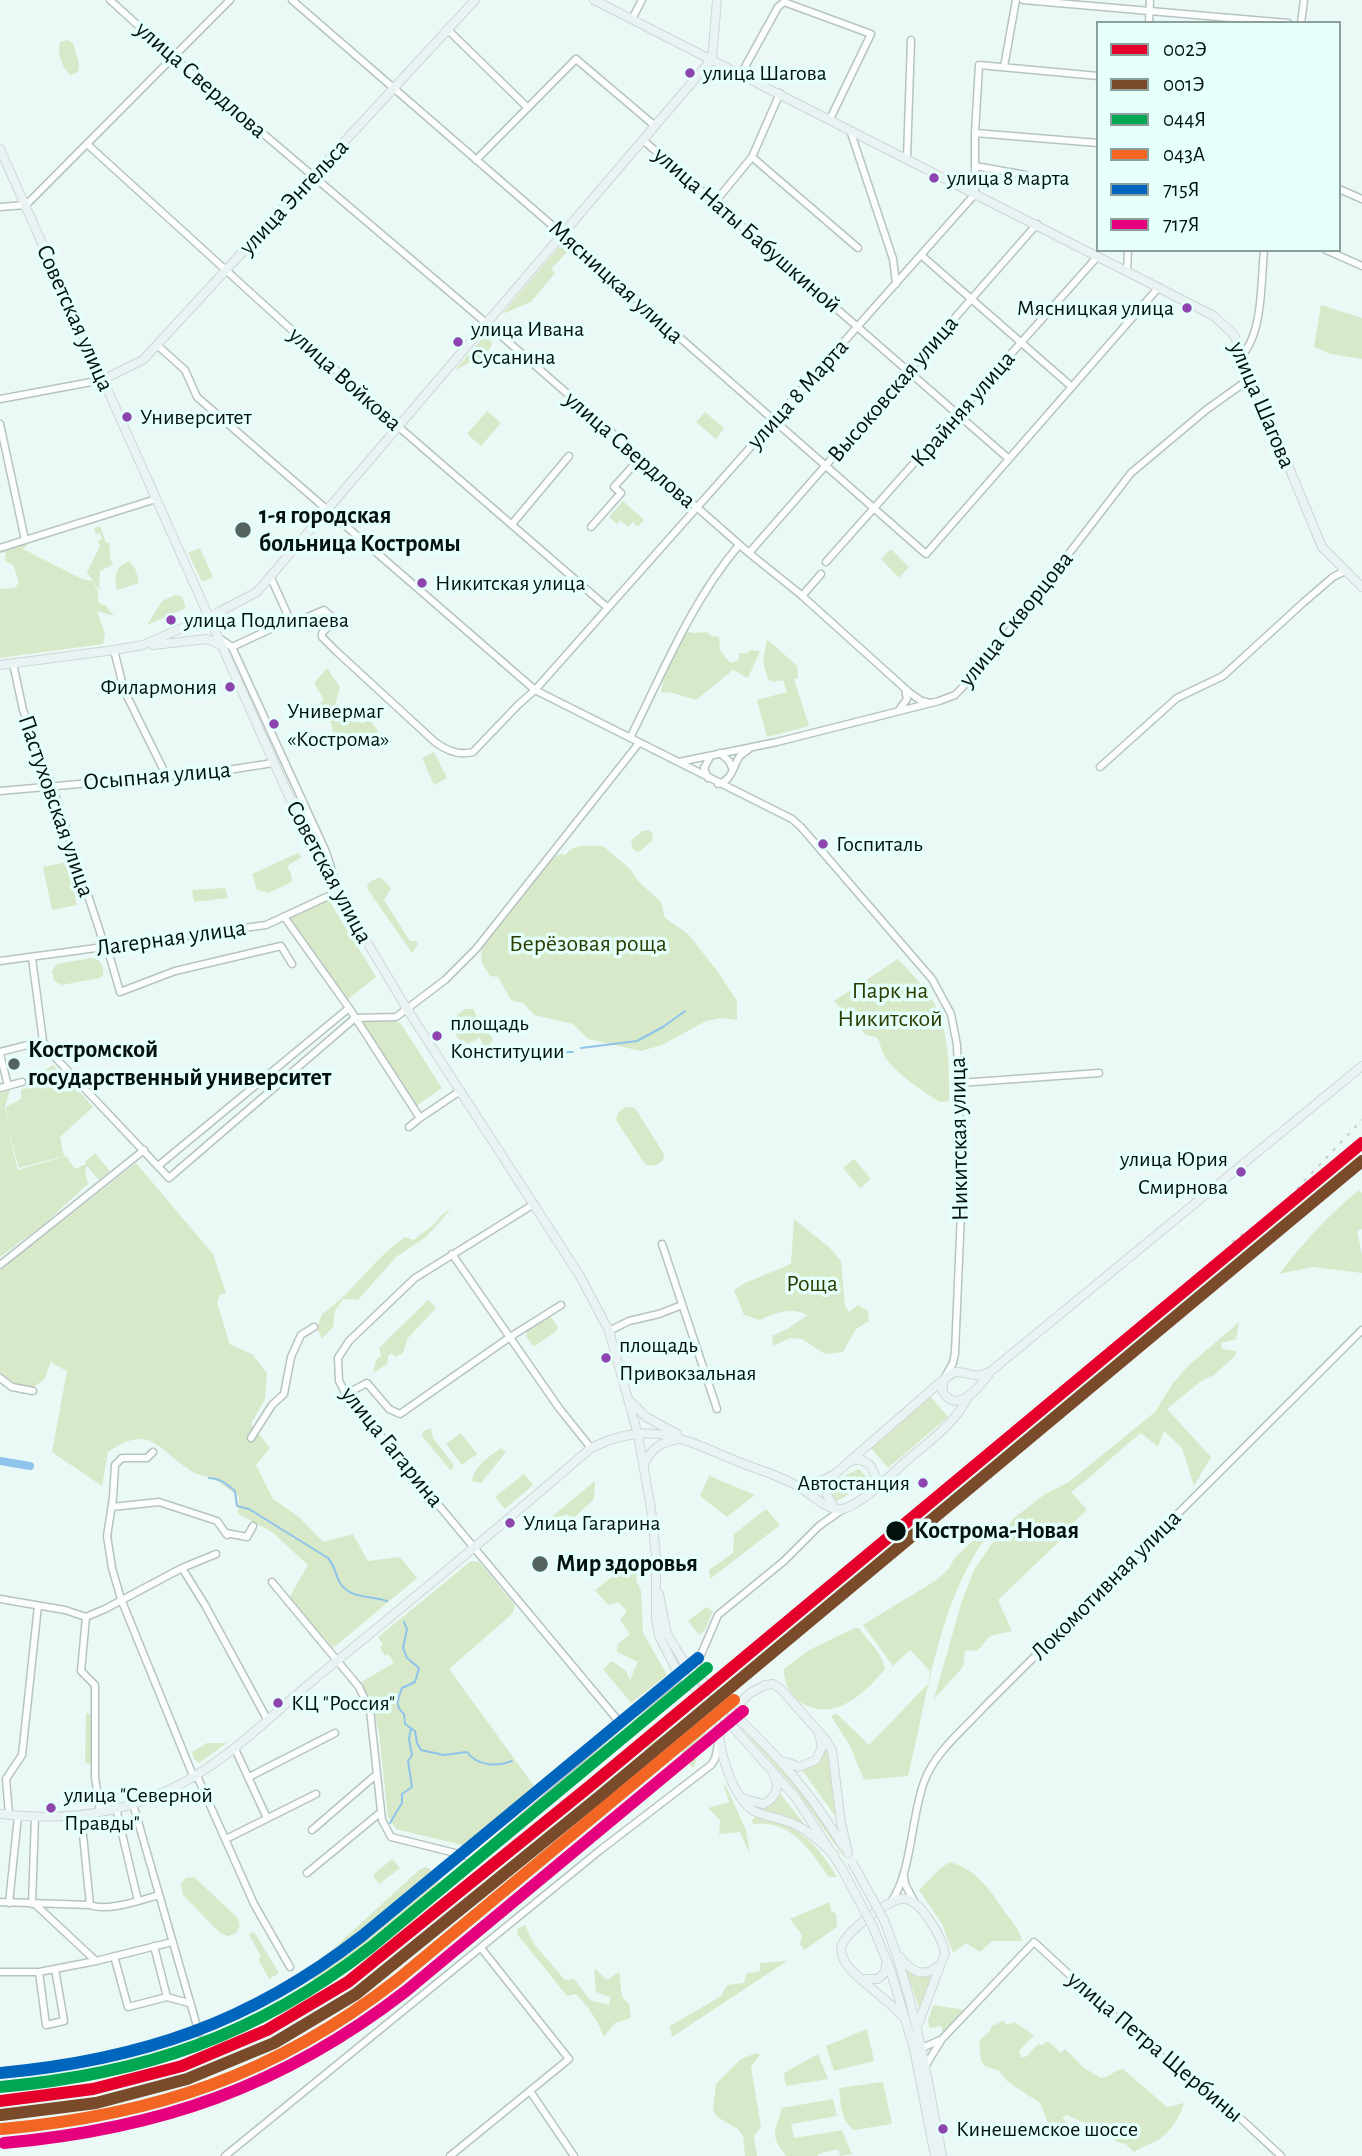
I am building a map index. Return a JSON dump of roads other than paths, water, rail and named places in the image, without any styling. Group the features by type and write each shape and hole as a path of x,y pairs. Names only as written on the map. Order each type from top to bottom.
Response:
{"main road":[{"name":"улица Энгельса","path":"102,380 143,360 475,0"},
{"name":"улица Шагова","path":"594,0 1214,316 1234,335 1243,354 1322,547 1362,587"},
{"path":"144,645 250,597 271,578 712,59 717,0"},
{"name":"Советская улица","path":"0,149 316,857 407,1009 592,1295 609,1331 629,1399 644,1465 651,1509 656,1581"},
{"path":"0,665 144,645 207,639 219,641"},
{"path":"944,1378 942,1390 947,1399 958,1402 968,1396 990,1371 1362,1066"},
{"path":"796,1485 814,1485 835,1474 944,1378 956,1372 981,1376 990,1371"},
{"path":"4,1815 35,1817 100,1812 133,1804 195,1777 235,1749 267,1719 592,1448 609,1441 638,1435 666,1434 682,1438 796,1485 825,1498 841,1509 871,1491 949,1424 968,1396 971,1384 966,1374"},
{"path":"629,1399 646,1417 682,1438"},
{"path":"644,1465 647,1457 658,1445 682,1438"},
{"path":"850,1461 860,1459 870,1465 876,1477 871,1491"},
{"path":"825,1498 835,1474"},
{"path":"656,1581 667,1634 684,1662 796,1798 842,1868 873,1927 884,1951 906,2020 919,2069 935,2156"},
{"path":"656,1581 659,1636 677,1669 735,1722 794,1767 810,1764 820,1754 822,1747 818,1732"},
{"path":"834,1855 800,1827 755,1811 746,1804 729,1772 719,1742 719,1728 723,1719 750,1693 765,1685 780,1688 832,1750 841,1823 850,1857"},
{"path":"778,1756 816,1803 850,1857 884,1920 897,1953 917,2027 942,2156"},
{"path":"740,1795 757,1804 768,1802 777,1789 777,1781 769,1767"},
{"path":"906,2020 891,2003 846,1966 841,1951 846,1936 862,1922 891,1902 905,1899 915,1903 943,1944 945,1953 917,2027"},
{"path":"860,1978 874,1980 883,1976 887,1966 884,1951"},
{"path":"897,1953 911,1969 920,1973 928,1973 942,1961"}],"street":[{"name":"улица Свердлова","path":"110,0 739,545 802,596 904,688 911,698"},
{"path":"0,207 26,205 230,0"},
{"name":"Мясницкая улица","path":"292,0 926,554 1159,287"},
{"path":"632,19 642,0"},
{"path":"1004,67 1016,0"},
{"path":"1023,0 1268,21"},
{"path":"1149,21 1150,0"},
{"path":"1301,21 1304,0"},
{"path":"741,74 778,7 784,2 871,34 830,119"},
{"path":"448,30 527,107"},
{"path":"906,158 911,40"},
{"name":"улица Наты Бабушкиной","path":"476,160 576,59 654,126"},
{"path":"975,194 979,65 1096,76"},
{"path":"715,202 752,157 780,93"},
{"path":"849,128 893,259 896,284"},
{"path":"975,133 1096,144"},
{"name":"улица Наты Бабушкиной","path":"643,140 1009,459"},
{"name":"улица Войкова","path":"87,144 398,426 608,608"},
{"path":"752,157 858,248"},
{"path":"975,166 1026,175"},
{"path":"1341,190 1362,199"},
{"name":"улица 8 Марта","path":"290,620 301,620 324,610 335,620 322,633 322,637 435,743 464,755 473,752 535,690 975,194"},
{"name":"Высоковская улица","path":"749,553 1037,224"},
{"path":"1127,271 1128,252"},
{"path":"1243,354 1252,344 1256,330 1264,252"},
{"path":"1330,252 1362,266"},
{"path":"921,255 1072,387"},
{"name":"Крайняя улица","path":"826,562 1098,256"},
{"name":"Никитская улица","path":"157,345 185,370 197,397 535,690 679,762 709,780 792,819 932,979 951,1014 957,1045 962,1189 955,1353"},
{"name":"улица Скворцова","path":"679,762 750,748 955,695 979,671 1131,473 1206,410 1252,377"},
{"path":"0,399 102,380"},
{"path":"0,424 25,540"},
{"path":"512,524 569,456"},
{"path":"591,527 621,493 614,487 640,457"},
{"path":"0,548 156,499"},
{"path":"630,738 691,613 739,545"},
{"path":"1100,767 1177,698 1223,676 1333,577 1345,571"},
{"path":"802,596 821,574"},
{"path":"232,647 290,620 271,578"},
{"path":"219,641 232,647 326,852 335,892"},
{"path":"114,650 124,690 167,777"},
{"name":"Пастуховская улица","path":"12,663 23,710 52,786 120,992 175,971 281,946 292,964"},
{"path":"911,698 930,703"},
{"path":"911,698 918,703 913,707"},
{"path":"899,710 911,698"},
{"path":"158,1166 355,1015 396,1017 445,980 476,949 639,743"},
{"path":"718,784 723,783 732,773 740,757 750,748"},
{"path":"709,780 704,768 716,754 729,761 732,783 740,794"},
{"name":"Осыпная улица","path":"0,792 167,777 273,763"},
{"name":"Лагерная улица","path":"0,961 266,925 335,892"},
{"path":"285,918 355,1015 420,1118"},
{"path":"32,958 43,1041 51,1053 169,1178 355,1015"},
{"path":"22,1082 4,1087 0,1053 43,1041"},
{"path":"958,1083 1099,1073"},
{"path":"409,1127 460,1091"},
{"path":"0,1265 144,1150"},
{"name":"улица Гагарина","path":"534,1204 415,1278 349,1341 338,1358 338,1381 346,1394 621,1724"},
{"path":"662,1244 717,1409"},
{"path":"453,1254 559,1408 592,1448"},
{"path":"346,1394 367,1383 388,1409 400,1414 510,1336 561,1305"},
{"path":"609,1331 629,1321 682,1305"},
{"path":"251,1438 272,1405 284,1394 291,1357 301,1335 314,1327"},
{"name":"Локомотивная улица","path":"891,1902 901,1884 924,1782 937,1759 985,1706 1362,1330"},
{"path":"955,1353 966,1374"},
{"path":"944,1378 953,1363 955,1353"},
{"path":"0,1378 12,1387 33,1391"},
{"path":"153,1452 147,1458 122,1458 115,1465 107,1536 121,1599 195,1777 254,1904 290,1966"},
{"path":"825,1498 828,1514 826,1521"},
{"path":"112,1507 159,1502 212,1518 221,1524 226,1534 247,1537 253,1526"},
{"path":"272,1582 359,1687 370,1710 382,1820 391,1837 467,1856 621,1724 697,1664 718,1615 841,1509"},
{"path":"0,1598 86,1616 216,1554"},
{"path":"182,1568 267,1719"},
{"path":"4,1815 6,1779 22,1755 38,1606"},
{"path":"86,1616 81,1671 95,1685 95,1777 100,1812"},
{"path":"250,1777 335,1733"},
{"path":"225,2156 599,1851 711,1765 719,1742"},
{"path":"235,1749 267,1818"},
{"path":"711,1765 724,1767 729,1772"},
{"path":"312,1830 377,1774"},
{"path":"226,1839 316,1794"},
{"path":"133,1804 199,2033"},
{"path":"116,1808 138,1901"},
{"path":"307,1873 381,1812"},
{"path":"81,1815 90,1905"},
{"path":"9,1903 18,1816"},
{"path":"35,1817 34,1905 96,1961"},
{"path":"903,1872 905,1884 915,1903"},
{"path":"0,1902 90,1905 97,1908 159,1895"},
{"path":"0,1972 39,1972 172,1942"},
{"name":"улица Петра Щербины","path":"926,2065 942,2039 1034,1942 1151,2050 1208,2088 1281,2156"},
{"path":"154,1946 167,1997"},
{"path":"450,2156 569,2059 481,1948"},
{"path":"114,1956 128,2007 167,1997 189,2003"},
{"path":"39,1972 46,2025 64,2021 55,1969"},
{"name":"улица Петра Щербины","path":"922,2048 942,2039"},
{"path":"530,2091 574,2156"}],"waterway":[{"path":"581,1048 637,1041 685,1011"},
{"path":"530,1056 537,1052 573,1052"},
{"path":"0,1461 30,1466"},
{"path":"209,1478 220,1480 235,1491 237,1506 249,1509 328,1558 340,1583 350,1592 387,1601"},
{"path":"404,1622 407,1629 403,1648 407,1658 419,1668 415,1682 402,1688 398,1705 404,1714 405,1724 415,1731 421,1750 444,1755 467,1752 476,1760 488,1764 512,1761"},
{"path":"390,1823 402,1803 402,1794 412,1787 408,1761 412,1755 409,1739 411,1728"}],"railway":[{"path":"1232,1242 1277,1210 1362,1120"},
{"path":"1327,1168 1362,1139"},
{"path":"1314,1196 1362,1157"}],"place":[{"name":"улица Шагова","path":"690,73"},
{"name":"улица 8 марта","path":"934,178"},
{"name":"Мясницкая улица","path":"1187,308"},
{"name":"улица Ивана Сусанина","path":"458,342"},
{"name":"Университет","path":"127,417"},
{"name":"1-я городская больница Костромы","path":"243,530"},
{"name":"Никитская улица","path":"422,583"},
{"name":"улица Подлипаева","path":"171,620"},
{"name":"Филармония","path":"230,687"},
{"name":"Универмаг «Кострома»","path":"274,724"},
{"name":"Госпиталь","path":"823,844"},
{"name":"площадь Конституции","path":"437,1036"},
{"name":"Костромской государственный университет","path":"14,1064"},
{"name":"улица Юрия Смирнова","path":"1241,1172"},
{"name":"площадь Привокзальная","path":"606,1358"},
{"name":"Автостанция","path":"923,1483"},
{"name":"Улица Гагарина","path":"510,1523"},
{"name":"Кострома-Новая","path":"896,1531"},
{"name":"Мир здоровья","path":"540,1564"},
{"name":"КЦ \"Россия\"","path":"278,1703"},
{"name":"улица \"Северной Правды\"","path":"51,1808"},
{"name":"Кинешемское шоссе","path":"943,2129"}],"park label":[{"name":"Берёзовая роща","path":"588,944"},
{"name":"Парк на Никитской","path":"890,1005"},
{"name":"Роща","path":"812,1284"}]}
